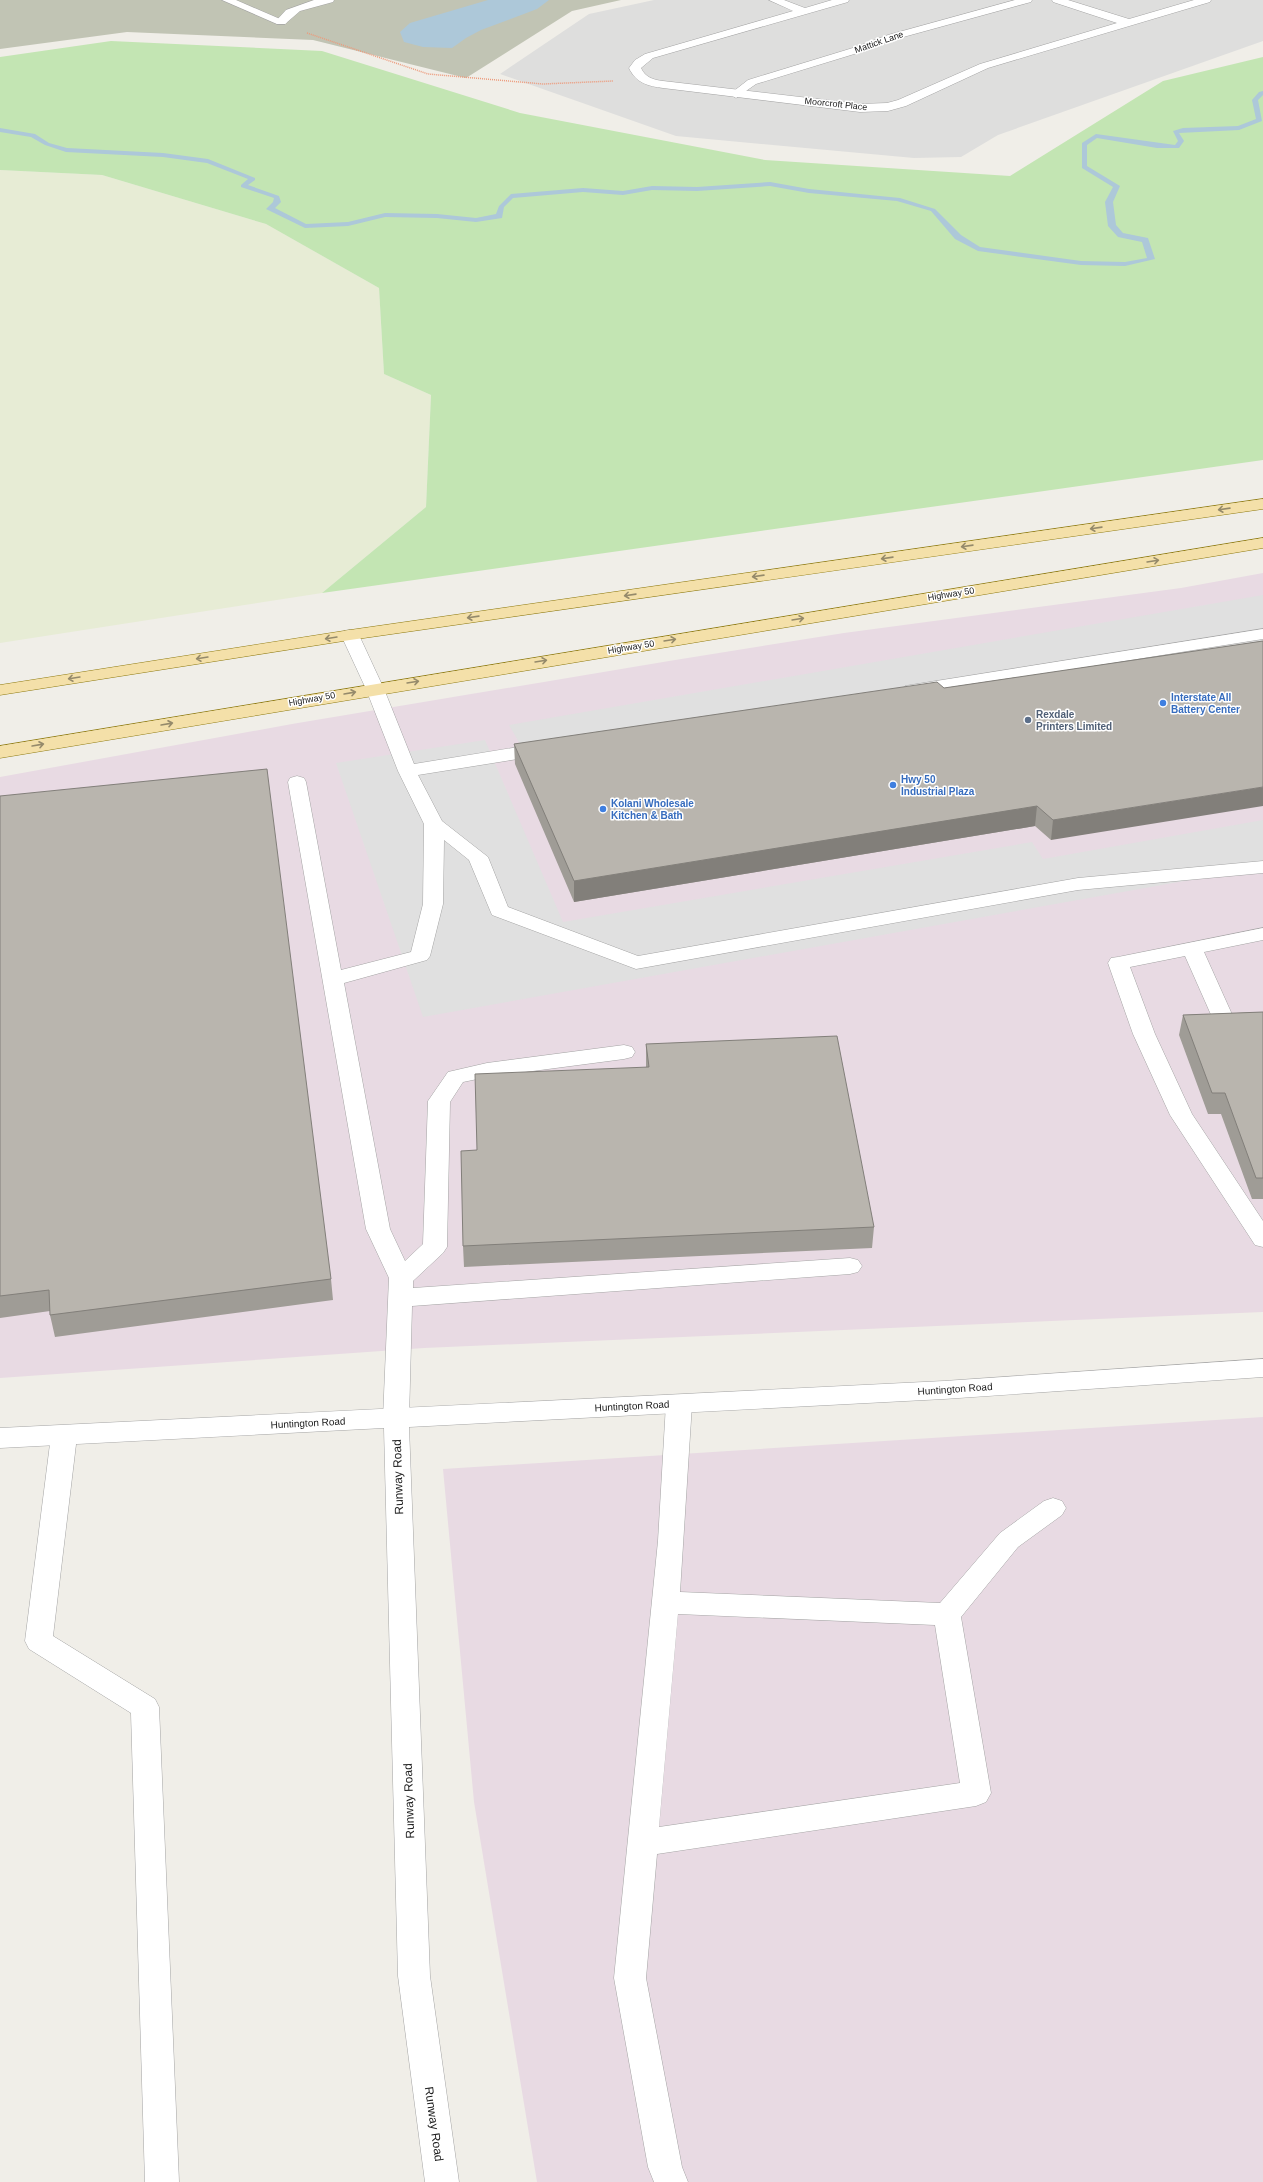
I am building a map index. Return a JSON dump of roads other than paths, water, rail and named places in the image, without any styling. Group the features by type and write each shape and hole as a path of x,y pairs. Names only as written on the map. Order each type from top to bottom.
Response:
{"main road":[{"path":"0,690 350,635 1263,504"},
{"name":"Highway 50","path":"0,752 1263,543"}],"street":[{"path":"227,0 281,22 284,16 291,11 329,0"},
{"path":"774,0 803,11 844,0"},
{"name":"Mattick Lane","path":"736,94 752,82 860,49 892,37 1026,0"},
{"path":"1057,0 1126,22"},
{"name":"Moorcroft Place","path":"803,11 648,56 639,62 635,68 641,78 656,83 674,86 860,108 888,107 902,103 984,66 1126,22 1206,0"},
{"path":"894,693 1263,634"},
{"path":"332,979 420,956 433,904 434,824 408,771 375,689 350,635"},
{"path":"408,771 557,747"},
{"path":"297,782 378,1229 401,1288"},
{"path":"434,824 478,857 499,911 636,963 1078,884 1263,867"},
{"path":"1263,934 1118,963 1144,1034 1181,1115 1263,1240"},
{"path":"1192,948 1224,1021"},
{"path":"401,1288 435,1247 439,1101 456,1077 487,1070 624,1052"},
{"path":"401,1288 850,1266"},
{"name":"Runway Road","path":"401,1288 396,1418 414,1976 442,2182"},
{"name":"Huntington Road","path":"0,1438 64,1436 944,1390 1263,1368"},
{"path":"671,2182 665,2167 630,1978 665,1602 679,1404"},
{"path":"64,1436 39,1641 145,1706 162,2182"},
{"path":"642,1843 976,1793 947,1614 1009,1540 1053,1508"},
{"path":"665,1602 947,1614"}],"water":[{"path":"488,0 549,0 537,9 481,30 452,48 423,47 404,42 400,32 410,23"}],"waterway":[{"path":"0,130 33,135 47,144 66,150 163,155 208,161 253,179 243,186 277,197 277,202 270,209 305,226 348,224 385,215 437,216 476,220 499,216 501,207 511,196 583,190 623,193 652,188 697,189 735,185 770,184 809,191 898,199 933,210 958,237 978,249 1081,263 1125,264 1151,259 1145,240 1121,235 1112,226 1109,202 1117,186 1084,167 1084,144 1096,136 1157,146 1177,147 1181,141 1175,132 1183,130 1239,128 1260,120 1255,100 1261,93 1263,93"}],"place":[{"name":"Interstate All Battery Center","path":"1163,703"},
{"name":"Rexdale Printers Limited","path":"1028,720"},
{"name":"Hwy 50 Industrial Plaza","path":"893,785"},
{"name":"Kolani Wholesale Kitchen & Bath","path":"603,809"}]}
